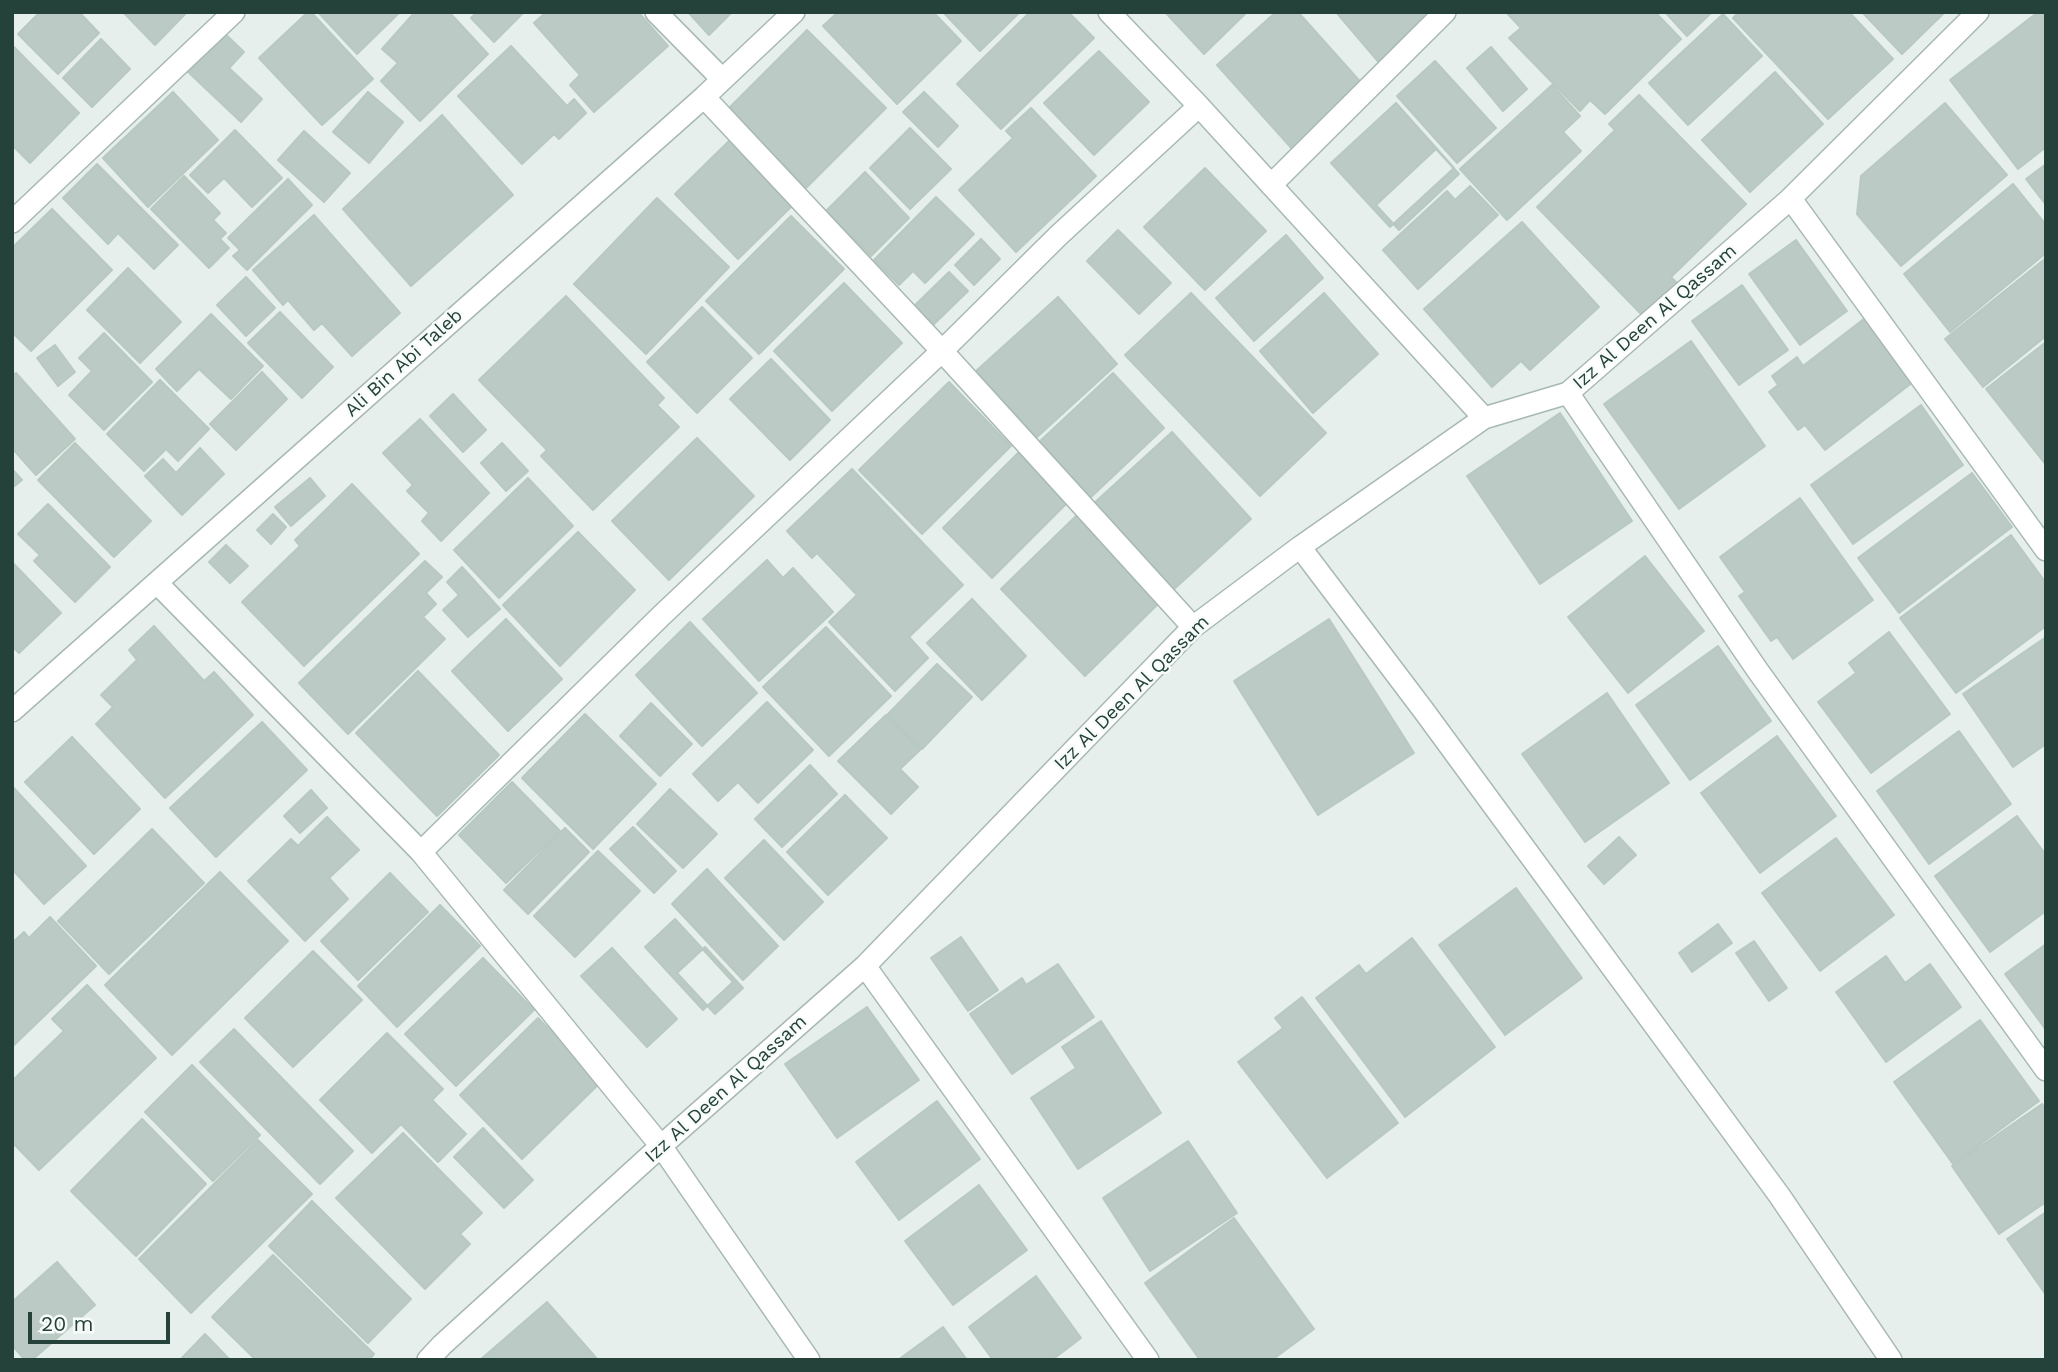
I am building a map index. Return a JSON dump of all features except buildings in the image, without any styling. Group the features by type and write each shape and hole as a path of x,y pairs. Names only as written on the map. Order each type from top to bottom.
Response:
{"street":[{"path":"656,12 722,79"},
{"name":"Ali Bin Abi Taleb","path":"12,711 704,97 794,12"},
{"path":"1109,12 1199,106 1485,418"},
{"path":"1271,185 1445,12"},
{"name":"Izz Al Deen Al Qassam","path":"428,1360 661,1146 865,966 1193,627 1300,547 1485,418 1568,393 1789,200 1978,12"},
{"path":"12,222 228,14"},
{"path":"704,97 942,351 1193,627"},
{"path":"421,852 663,615 942,351 1059,235 1199,106"},
{"path":"1789,200 1791,199 2046,550"},
{"path":"1568,393 1758,671 2046,1070"},
{"path":"1300,547 1780,1195 1891,1360"},
{"path":"157,583 421,852 661,1146 809,1360"},
{"path":"865,966 1148,1360"}]}
